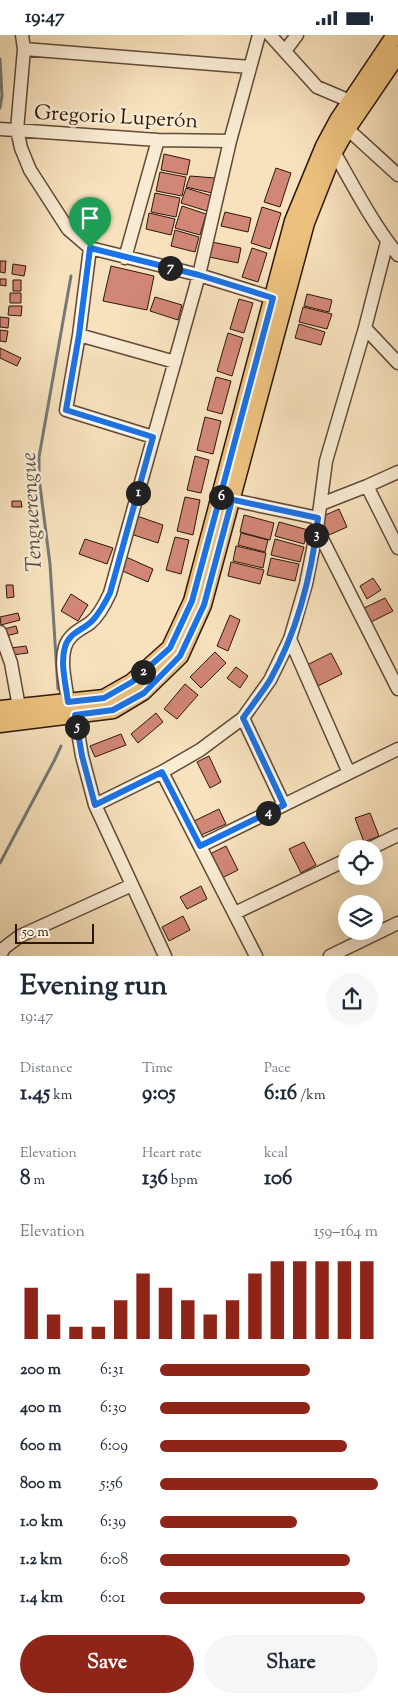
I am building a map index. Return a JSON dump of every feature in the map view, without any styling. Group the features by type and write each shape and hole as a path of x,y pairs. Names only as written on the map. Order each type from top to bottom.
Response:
{"main road":[{"path":"343,125 350,101 395,35"},
{"path":"226,499 293,221 343,125 398,54"},
{"path":"0,724 72,708 104,698 132,682 170,648 192,601 226,499 329,149"},
{"path":"0,709 19,707 72,708"}],"street":[{"path":"22,35 24,49 17,130 21,148 30,170 68,229 90,248 199,275 273,298"},
{"path":"164,955 95,805 82,756 63,660 69,638 91,622 102,609 110,593 199,275 230,141 259,35"},
{"path":"270,35 316,87 350,101"},
{"path":"285,51 297,35"},
{"path":"24,49 250,67"},
{"path":"343,125 398,175"},
{"name":"Gregorio Luperón","path":"0,129 158,140 230,141"},
{"path":"126,258 158,140"},
{"path":"329,149 387,242 398,255"},
{"path":"95,805 162,772 200,750 243,718 270,681 290,639 306,584 318,524 326,461 365,328 387,242"},
{"path":"90,248 79,335 66,410 153,437"},
{"path":"365,328 398,363"},
{"path":"79,335 175,362"},
{"path":"321,504 367,487 398,472"},
{"path":"367,487 398,548"},
{"path":"226,499 318,524 398,689"},
{"path":"0,632 11,663 19,707"},
{"path":"290,639 349,773"},
{"path":"243,718 284,805"},
{"path":"200,846 398,749"},
{"path":"162,772 256,955"},
{"path":"383,842 398,835"},
{"path":"234,913 338,864"},
{"path":"0,955 4,948 20,936 132,885"},
{"path":"330,955 398,923"}],"building":[{"path":"164,154 190,160 187,175 161,170"},
{"path":"276,168 291,173 280,207 264,202"},
{"path":"160,172 186,177 182,196 156,191"},
{"path":"190,176 215,178 212,193 186,187"},
{"path":"186,188 212,196 207,211 181,203"},
{"path":"155,193 180,198 176,217 151,212"},
{"path":"182,206 206,214 200,235 175,228"},
{"path":"262,207 281,213 270,249 251,243"},
{"path":"225,212 251,218 248,232 221,226"},
{"path":"149,213 175,219 171,235 146,229"},
{"path":"175,230 199,237 195,252 171,246"},
{"path":"212,242 241,248 238,263 209,257"},
{"path":"252,248 267,253 258,282 242,277"},
{"path":"0,261 6,261 5,273 0,272"},
{"path":"13,264 26,266 24,276 12,274"},
{"path":"111,266 154,276 147,310 103,301"},
{"path":"0,279 6,279 6,286 0,285"},
{"path":"13,280 21,280 21,291 13,291"},
{"path":"10,293 21,293 21,303 10,303"},
{"path":"307,294 332,300 329,312 304,306"},
{"path":"155,297 182,305 178,320 150,311"},
{"path":"239,299 253,303 244,333 230,329"},
{"path":"9,306 22,306 21,316 8,315"},
{"path":"303,307 332,314 327,329 299,322"},
{"path":"0,317 9,318 8,328 0,327"},
{"path":"299,324 325,332 321,345 295,338"},
{"path":"0,330 8,331 6,342 0,341"},
{"path":"228,333 243,338 232,376 217,371"},
{"path":"0,348 21,358 17,366 0,358"},
{"path":"216,377 231,381 222,414 207,410"},
{"path":"205,417 221,421 213,454 197,450"},
{"path":"195,456 209,460 201,493 187,490"},
{"path":"185,497 200,500 193,535 177,531"},
{"path":"12,501 21,501 22,507 12,507"},
{"path":"339,509 347,527 329,535 321,517"},
{"path":"244,515 274,523 270,540 240,532"},
{"path":"137,516 163,525 158,543 131,534"},
{"path":"279,522 308,530 304,544 275,536"},
{"path":"241,533 268,540 265,552 238,545"},
{"path":"175,537 189,540 181,574 166,570"},
{"path":"85,539 113,548 107,564 79,554"},
{"path":"275,539 304,547 300,562 271,555"},
{"path":"236,546 266,553 263,568 233,561"},
{"path":"126,557 153,569 148,582 120,570"},
{"path":"271,558 299,564 295,581 267,575"},
{"path":"231,562 264,570 260,584 228,576"},
{"path":"373,578 381,590 367,599 360,586"},
{"path":"6,585 13,585 14,597 7,598"},
{"path":"71,594 88,605 78,621 61,611"},
{"path":"385,598 393,611 371,622 364,608"},
{"path":"18,613 20,620 1,625 0,617"},
{"path":"230,615 240,620 228,651 217,646"},
{"path":"16,626 18,633 6,636 4,629"},
{"path":"26,646 28,653 12,655 11,648"},
{"path":"215,652 226,663 201,688 190,677"},
{"path":"331,653 342,674 318,686 307,665"},
{"path":"236,667 248,676 240,688 227,678"},
{"path":"185,684 198,695 177,719 164,709"},
{"path":"156,713 163,722 138,743 131,734"},
{"path":"121,734 126,745 95,757 90,746"},
{"path":"209,756 221,782 210,788 197,762"},
{"path":"219,809 226,824 199,836 192,822"},
{"path":"370,813 379,836 363,840 355,818"},
{"path":"304,842 316,865 301,873 289,849"},
{"path":"226,846 238,870 222,878 210,854"},
{"path":"201,886 207,899 187,909 180,897"},
{"path":"183,916 190,930 169,941 162,927"}],"waterway":[{"name":"Tenguerengue","path":"0,59 2,96 0,108"},
{"name":"Tenguerengue","path":"58,689 50,564 39,478 39,457 71,276"},
{"name":"Tenguerengue","path":"0,863 61,746"}],"route":[{"path":"90,248 79,335 66,410 153,437 110,593 102,609 91,622 69,638 65,647 63,660 68,702 104,698 132,682 170,648 192,601 220,497 318,518 306,584 290,639 270,681 243,718 284,805 200,846 162,772 95,805 82,756 75,715 113,710 144,693 180,656 204,605 232,500 220,497 273,298 199,275 90,248"}]}
